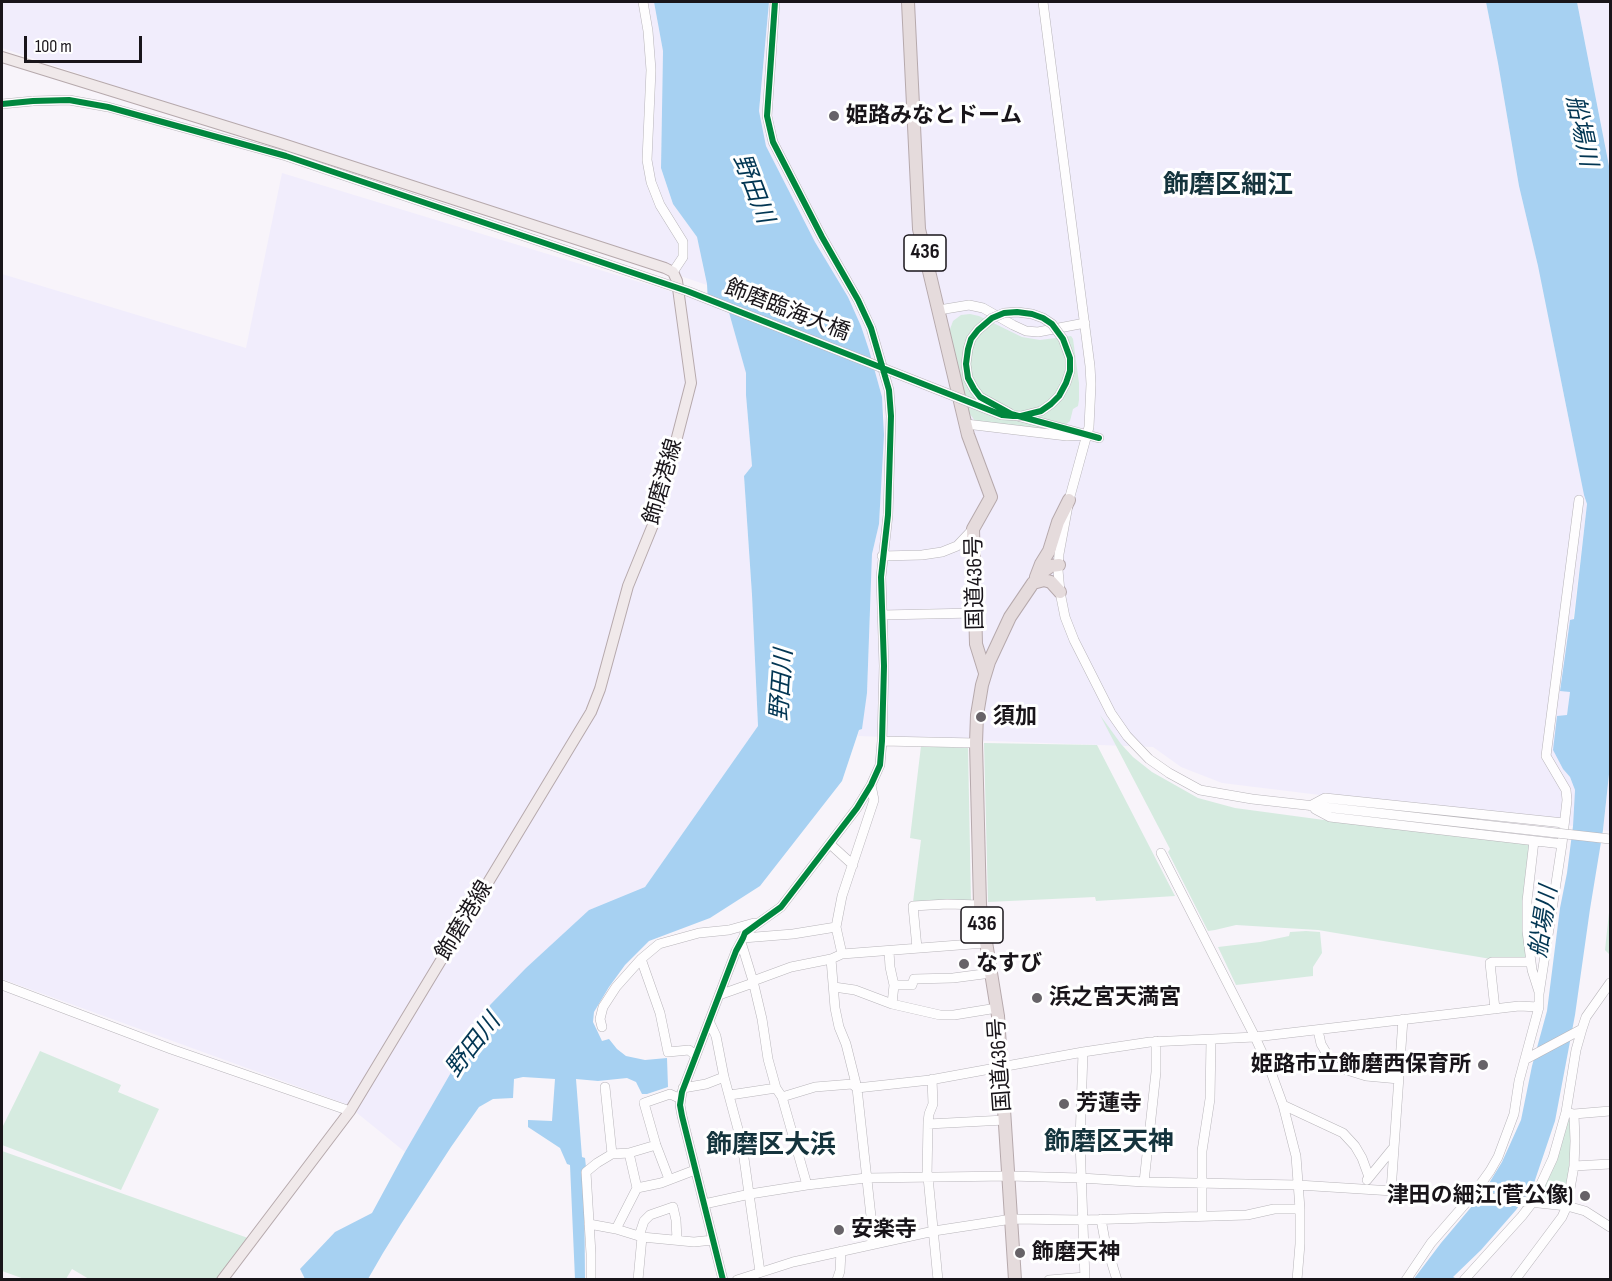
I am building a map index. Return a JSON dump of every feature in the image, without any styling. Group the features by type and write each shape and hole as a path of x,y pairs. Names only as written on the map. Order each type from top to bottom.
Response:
{"highway":[{"name":"国道436号","path":"908,2 919,229 968,435 991,497 973,529 976,644 985,673"},
{"path":"1033,583 1049,551 1058,522 1070,500"},
{"name":"国道436号","path":"1015,1280 997,1008 980,905 976,743 978,705 992,651 1004,627 1033,583 1045,570 1059,565"},
{"path":"1033,583 1044,580 1051,582 1060,592"}],"main road":[{"path":"2,57 280,143 673,272"},
{"name":"飾磨港線","path":"222,1280 350,1111 591,712 600,689 628,586 657,515 691,383 677,281 673,272"}],"street":[{"path":"643,2 651,70 647,160 651,182 660,205 682,242 683,257 673,272"},
{"path":"723,1280 682,1116 680,1105 683,1088 745,933 781,907 857,808 880,765 882,741 884,666 881,577 888,515 891,416 889,390 871,328 858,300 822,237 773,142 767,116 775,2"},
{"path":"1043,2 1091,384 1087,435 1059,554 1060,592 1065,617 1074,640 1111,713 1126,736 1149,759 1200,790 1310,806 1611,839"},
{"name":"飾磨臨海大橋","path":"2,104 69,100 108,107 286,156 687,291 1002,415 1021,416 1041,411 1059,396 1070,371 1070,358 1059,332 1052,324 1032,314 1004,313 992,318 978,330 971,339 968,349 966,364 968,378 980,397 1011,414 1087,435"},
{"path":"939,310 969,305 983,308 1026,331 1038,332 1085,323"},
{"path":"966,424 1099,438"},
{"path":"1406,1280 1431,1243 1472,1196 1490,1171 1514,1114 1539,1007 1539,994 1562,844 1566,790 1546,756 1579,500"},
{"path":"882,556 942,552 957,546 973,529"},
{"path":"882,615 975,613"},
{"path":"882,741 976,743"},
{"path":"842,954 836,927 843,896 874,800 871,785"},
{"path":"1310,806 1325,798 1564,823"},
{"path":"1310,806 1330,817 1562,844"},
{"path":"1534,841 1527,901 1527,931 1530,962 1539,994"},
{"path":"831,844 853,865"},
{"path":"1161,853 1255,1037 1283,1105 1296,1156 1300,1209 1297,1280"},
{"path":"917,948 913,906 980,905"},
{"path":"602,1027 600,1019 603,1007 616,987 641,959 659,944 699,933 729,930 759,922"},
{"path":"742,940 836,927"},
{"path":"742,940 762,1019 768,1059 776,1088 782,1097 807,1185"},
{"path":"719,995 791,967 842,954 985,943"},
{"path":"889,951 894,985 892,1004"},
{"path":"831,958 837,1018 857,1088 874,1244"},
{"path":"641,959 660,1013 668,1052 689,1050 696,1056"},
{"path":"1496,1009 1490,963 1530,962"},
{"path":"894,985 912,985 914,979 953,978 991,973"},
{"path":"1464,1280 1532,1203 1553,1158 1570,1113 1576,1050 1586,1017 1611,983"},
{"path":"2,985 171,1049 350,1111"},
{"path":"834,987 855,990 892,1004 940,1015 997,1008"},
{"path":"782,1097 815,1087 852,1084 857,1088 932,1080 1156,1041 1255,1037 1519,1006 1539,1007"},
{"path":"1391,1191 1403,1019"},
{"path":"709,1021 716,1036 724,1077 742,1144 760,1272"},
{"path":"1526,1059 1582,1029"},
{"path":"1318,1030 1321,1044 1334,1066 1366,1076 1399,1078"},
{"path":"1202,1216 1204,1134 1210,1099 1210,1040"},
{"path":"1144,1182 1156,1072 1156,1041"},
{"path":"1049,1280 1085,1278 1080,1141 1083,1052"},
{"path":"683,1088 706,1084 724,1077"},
{"path":"932,1080 933,1104 928,1125 928,1177 938,1280"},
{"path":"605,1087 612,1154"},
{"path":"729,1095 776,1088"},
{"path":"669,1179 644,1103 670,1094 681,1099"},
{"path":"1283,1105 1343,1133 1362,1158 1369,1178"},
{"path":"1570,1113 1611,1111"},
{"path":"1515,1280 1562,1217 1567,1206 1574,1166 1575,1141 1570,1113"},
{"path":"928,1125 1005,1120"},
{"path":"591,1280 586,1172 612,1154 629,1153 656,1145"},
{"path":"1360,1189 1394,1147"},
{"path":"616,1229 637,1188 629,1153"},
{"path":"588,1156 597,1163"},
{"path":"1574,1166 1611,1164"},
{"path":"637,1188 695,1170"},
{"path":"704,1204 750,1194 866,1178 1009,1176 1298,1185 1472,1196 1567,1206 1585,1211 1611,1227"},
{"path":"638,1280 644,1221 650,1215 673,1207 677,1240"},
{"path":"737,1280 793,1262 841,1251 934,1231 1012,1219 1083,1220 1247,1215 1274,1209 1300,1209"},
{"path":"1101,1219 1117,1280"},
{"path":"589,1224 641,1237 694,1242 713,1240"},
{"path":"837,1280 841,1251"}],"shaded area":[{"path":"2,2 654,2 663,51 661,168 673,204 697,237 707,285 2,48"},
{"path":"769,2 1486,2 1519,186 1538,266 1587,504 1573,620 1570,620 1560,690 1570,692 1567,716 1553,750 1570,777 1575,790 1573,826 1222,783 1181,767 1153,747 858,736 867,693 872,554 879,524 884,413 861,326 848,297 815,242 766,146 759,111"},
{"path":"1577,2 1610,2 1610,171 1599,114"},
{"path":"282,173 728,309 746,372 752,466 744,476 758,726 645,887 589,910 490,1005 405,1152 346,1104 2,979 2,274 246,348"},
{"path":"1610,765 1610,831 1603,830"}],"green space":[{"path":"961,315 979,316 1022,337 1040,340 1071,336 1079,383 1079,400 1078,406 1073,409 1070,421 1057,432 975,421 967,410 949,332 953,321"},
{"path":"1100,715 1133,757 1152,772 1198,798 1235,808 1324,820 1531,842 1525,960 1491,959 1318,930 1236,925 1208,931 1168,852 1170,849"},
{"path":"984,743 1097,745 1175,896 1096,901 1095,897 988,902"},
{"path":"921,746 968,748 971,901 913,902 921,840 910,838"},
{"path":"1610,903 1610,955 1605,950"},
{"path":"1290,932 1320,932 1322,953 1313,967 1313,976 1236,985 1218,947 1260,942 1289,936"},
{"path":"40,1051 121,1085 118,1092 159,1109 121,1190 2,1145 2,1128"},
{"path":"1567,1120 1570,1120 1571,1145 1564,1201 1538,1200"},
{"path":"2,1151 248,1238 216,1279 89,1279 72,1269 66,1279 27,1280 2,1271"}],"water":[{"name":"野田川","path":"654,2 769,2 759,111 766,146 815,242 848,297 869,350 882,397 884,435 879,524 872,554 867,693 862,729 859,730 842,781 760,886 710,918 649,941 625,965 594,1012 593,1022 602,1041 609,1039 626,1056 645,1060 667,1058 668,1087 642,1094 636,1082 627,1078 598,1081 576,1079 582,1157 585,1158 586,1167 584,1171 585,1279 575,1279 570,1165 567,1164 560,1148 528,1127 528,1120 552,1121 555,1079 523,1077 514,1079 513,1098 493,1099 479,1107 401,1224 368,1279 305,1279 300,1269 335,1232 372,1213 490,1005 589,910 645,887 758,726 744,476 752,466 746,373 728,309 708,303 707,284 697,237 673,204 661,168 663,51"},
{"name":"船場川","path":"1486,2 1577,2 1610,171 1610,765 1603,830 1575,1015 1555,1121 1533,1186 1516,1210 1481,1250 1453,1277 1457,1279 1413,1280 1483,1193 1502,1162 1521,1120 1532,1066 1547,1011 1573,826 1575,790 1570,777 1553,750 1557,716 1567,715 1570,692 1560,691 1570,620 1574,619 1587,504 1538,266 1519,186"}],"cycle path":[{"path":"723,1280 682,1116 680,1105 682,1092 745,933 781,907 857,808 880,765 882,741 884,666 881,577 888,515 891,416 889,390 871,328 858,300 822,237 773,142 767,116 775,2"},
{"path":"2,104 69,100 108,107 286,156 687,291 1002,415 1013,416 1021,416 1041,411 1059,396 1070,371 1070,358 1063,339 1052,324 1032,314 1004,313 992,318 978,330 971,339 968,349 966,364 968,378 980,397 1011,414 1070,430 1099,438"}],"place":[{"name":"姫路みなとドーム","path":"834,116"},
{"name":"須加","path":"981,717"},
{"name":"なすび","path":"964,964"},
{"name":"浜之宮天満宮","path":"1037,998"},
{"name":"姫路市立飾磨西保育所","path":"1483,1065"},
{"name":"芳蓮寺","path":"1064,1104"},
{"name":"津田の細江(菅公像)","path":"1585,1196"},
{"name":"安楽寺","path":"839,1230"},
{"name":"飾磨天神","path":"1020,1253"}],"district":[{"name":"飾磨区細江","path":"1228,186"},
{"name":"飾磨区天神","path":"1109,1143"},
{"name":"飾磨区大浜","path":"771,1146"}]}
